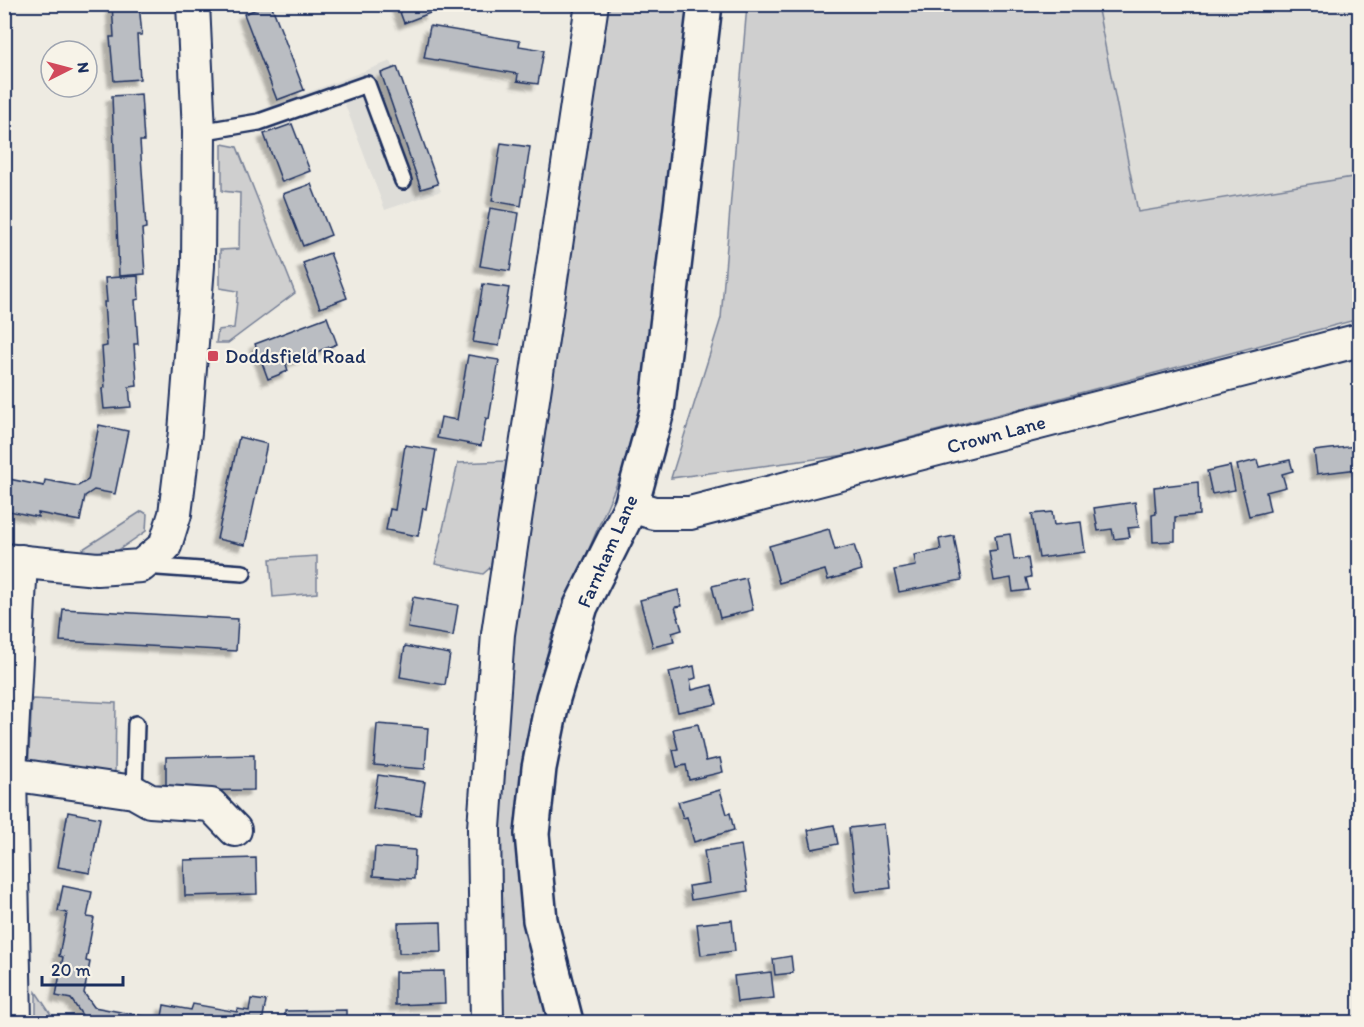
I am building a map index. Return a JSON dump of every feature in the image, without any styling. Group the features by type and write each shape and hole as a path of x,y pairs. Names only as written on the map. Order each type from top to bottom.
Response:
{"street":[{"path":"15,1023 10,774 13,560 97,568 141,566 165,546 175,513 185,432 198,266 199,132 193,4"},
{"path":"487,1023 484,828 498,634 592,4"},
{"name":"Farnham Lane","path":"566,1023 540,920 532,834 539,768 553,698 581,606 632,506 657,411 705,4"},
{"name":"Crown Lane","path":"632,506 654,513 690,513 1359,340"},
{"path":"10,774 134,792 150,801 211,806 235,830"}],"lane":[{"path":"199,132 259,122 367,84 403,181"},
{"path":"141,566 243,573"},
{"path":"134,792 136,724"}],"shaded area":[{"path":"600,5 690,5 664,205 645,399 635,441 551,638 523,754 518,800 519,881 531,958 548,1022 503,1022 495,749"},
{"path":"747,5 1097,5 1138,212 1359,176 1359,319 845,455 671,478 721,318"},
{"path":"1097,5 1359,5 1359,176 1138,212"},
{"path":"391,61 441,191 385,210 341,94 271,122 232,134 232,119"},
{"path":"222,144 237,147 295,293 228,343 216,343 218,330 234,328 238,291 220,288 220,250 239,249 240,193 222,191"},
{"path":"506,461 492,566 483,574 435,564 458,463"},
{"path":"142,511 147,514 146,531 114,553 87,554 83,549"},
{"path":"317,556 317,593 273,597 270,559"},
{"path":"32,699 116,703 115,771 98,780 28,771"},
{"path":"36,992 56,1022 36,1022"}],"building":[{"path":"112,4 139,4 142,35 137,35 140,79 114,81 110,37 114,37"},
{"path":"271,4 304,90 277,100 244,14"},
{"path":"397,4 427,4 430,13 404,23"},
{"path":"430,26 520,41 519,46 544,50 538,84 517,81 518,74 424,58"},
{"path":"397,67 438,184 421,189 381,73"},
{"path":"141,94 144,141 140,141 146,228 142,229 145,274 119,276 112,96"},
{"path":"292,124 310,171 282,182 264,134"},
{"path":"501,143 530,147 521,206 492,201"},
{"path":"311,184 331,235 303,246 283,194"},
{"path":"490,208 519,213 510,271 480,266"},
{"path":"330,253 347,298 320,308 303,263"},
{"path":"138,276 139,299 135,300 138,344 134,344 137,386 129,387 131,407 104,409 102,347 107,346 105,278"},
{"path":"483,284 509,288 499,346 473,342"},
{"path":"327,317 337,344 286,364 288,371 268,379 255,344"},
{"path":"468,355 499,360 489,419 486,418 481,446 437,438 441,417 457,420"},
{"path":"99,425 128,431 115,494 94,490 85,496 80,521 38,513 38,517 4,510 4,478 44,486 45,480 78,486 88,480"},
{"path":"239,437 267,444 245,545 217,539"},
{"path":"405,445 436,450 426,509 423,508 418,536 386,530 390,509 395,510"},
{"path":"1356,446 1358,469 1317,474 1314,451"},
{"path":"1257,460 1259,467 1290,460 1293,471 1282,474 1286,487 1266,492 1270,511 1249,516 1237,465"},
{"path":"1230,466 1235,490 1212,494 1207,471"},
{"path":"1198,482 1199,515 1175,517 1175,541 1153,542 1152,515 1156,514 1154,487"},
{"path":"1135,502 1139,527 1128,528 1130,537 1114,539 1112,529 1098,531 1094,508"},
{"path":"1052,512 1054,525 1081,522 1085,552 1039,558 1032,514"},
{"path":"829,529 835,550 854,545 862,570 828,580 825,570 779,583 769,546"},
{"path":"1010,534 1014,560 1028,558 1031,577 1026,578 1029,590 1013,592 1011,578 994,581 989,551 997,550 995,536"},
{"path":"954,536 962,580 899,592 894,570 916,566 914,555 941,550 939,539"},
{"path":"746,578 753,610 720,618 712,586"},
{"path":"678,590 682,606 675,607 682,630 672,633 674,642 653,647 640,600"},
{"path":"413,597 458,605 453,636 408,628"},
{"path":"63,609 238,619 236,651 60,641"},
{"path":"405,646 450,654 445,685 400,677"},
{"path":"694,666 696,678 690,680 692,690 712,685 717,704 678,712 669,672"},
{"path":"377,724 428,728 425,769 374,765"},
{"path":"698,724 706,761 720,758 723,772 689,780 686,765 677,767 673,750 678,749 673,729"},
{"path":"254,755 254,790 166,791 166,757"},
{"path":"378,775 425,782 420,815 373,808"},
{"path":"720,790 727,814 730,813 734,830 694,842 687,817 683,818 678,802"},
{"path":"68,812 100,818 90,873 58,867"},
{"path":"884,824 891,888 856,892 849,828"},
{"path":"834,825 838,844 812,849 808,830"},
{"path":"741,845 748,891 691,900 689,886 709,883 704,851"},
{"path":"375,847 415,850 414,879 373,876"},
{"path":"256,858 257,894 185,896 184,860"},
{"path":"63,886 92,892 87,917 94,918 86,961 90,962 84,993 94,1007 148,1017 147,1022 81,1022 82,1015 71,999 56,996 63,957 59,956 67,913 58,911"},
{"path":"732,920 735,951 701,955 697,924"},
{"path":"441,922 442,952 399,953 398,923"},
{"path":"791,956 793,973 775,975 773,959"},
{"path":"444,971 445,1003 395,1005 395,972"},
{"path":"771,972 774,998 737,1002 734,976"},
{"path":"251,999 266,1001 262,1022 161,1022 164,1005 191,1010 193,1004 237,1012 238,1009 249,1011"},
{"path":"346,1010 346,1022 285,1022 285,1011"}],"place":[{"name":"Doddsfield Road","path":"213,356"}]}
